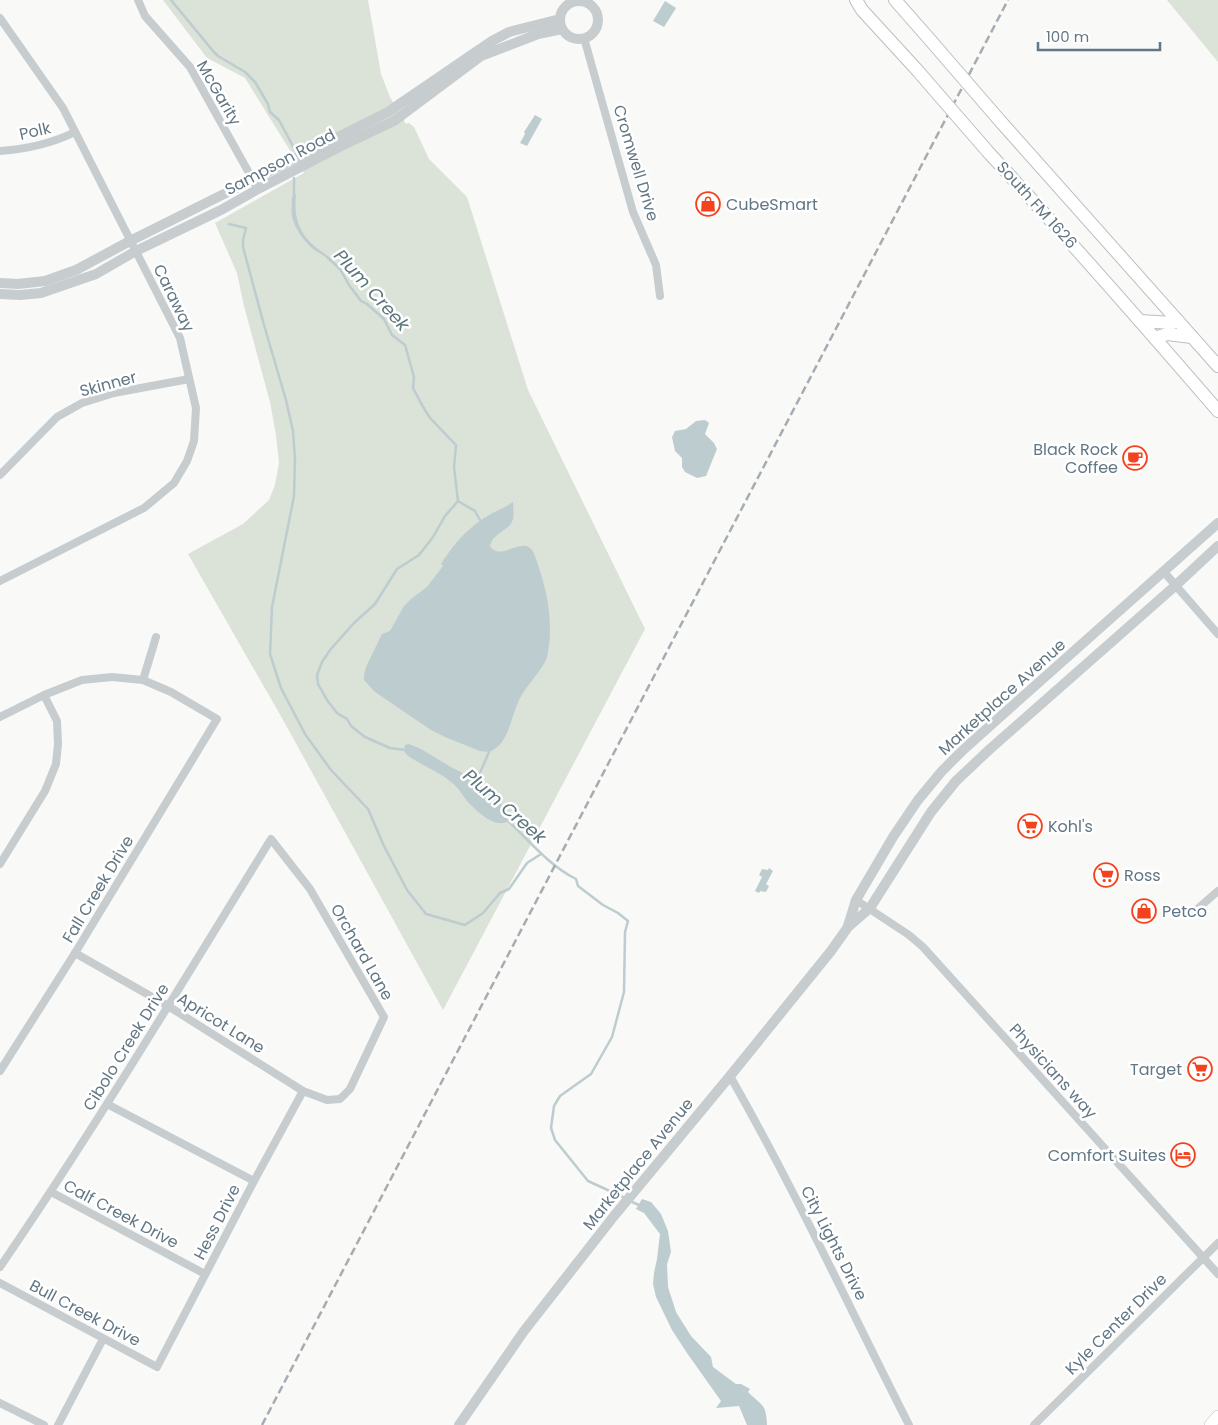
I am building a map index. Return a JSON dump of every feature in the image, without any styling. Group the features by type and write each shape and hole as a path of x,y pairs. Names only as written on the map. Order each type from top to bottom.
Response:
{"main road":[{"name":"South FM 1626","path":"856,0 862,10 1218,410"},
{"name":"South FM 1626","path":"895,0 1218,366"},
{"path":"1140,321 1173,323 1178,321"},
{"path":"1155,338 1166,334 1192,337"},
{"path":"1210,1425 1218,1416"}],"street":[{"name":"McGarity","path":"138,0 145,16 190,67 255,184"},
{"path":"581,1 587,3 595,10 598,21 594,32 584,38 572,38 566,34 561,24 563,10 570,2 581,1"},
{"name":"Caraway","path":"0,18 3,30 63,108 180,338 196,408 194,441 187,461 174,483 144,508 0,581"},
{"name":"Sampson Road","path":"0,283 18,284 48,280 76,270 130,241 255,184 388,112 492,41 509,32 561,24"},
{"name":"Cromwell Drive","path":"584,38 632,212 656,264 660,296"},
{"name":"Polk","path":"0,151 31,148 58,140 75,132"},
{"name":"Sampson Road","path":"0,294 41,293 96,274 136,251 221,210 255,184"},
{"name":"Skinner","path":"0,475 57,417 82,403 114,393 190,379"},
{"name":"Marketplace Avenue","path":"848,927 856,900 893,837 918,800 942,771 963,750 1218,523"},
{"name":"Marketplace Avenue","path":"459,1425 524,1330 614,1216 730,1076 831,951 848,927 870,908 931,812 956,781 1218,546"},
{"path":"1164,572 1218,634"},
{"path":"0,717 44,694 82,680 112,677 143,680 156,637"},
{"name":"Fall Creek Drive","path":"0,1071 75,953 217,720 171,692 143,680"},
{"path":"0,864 45,791 56,764 58,721 44,694"},
{"name":"Cibolo Creek Drive","path":"0,1268 107,1104 271,839"},
{"name":"Orchard Lane","path":"271,839 310,888 384,1018 350,1089 340,1099 328,1100"},
{"path":"1195,911 1218,891"},
{"name":"Physicians way","path":"856,900 924,947 1218,1274"},
{"name":"Apricot Lane","path":"75,953 168,1006 303,1091 328,1100"},
{"name":"City Lights Drive","path":"730,1076 752,1114 831,1266 910,1425"},
{"name":"Hess Drive","path":"158,1367 205,1274 303,1091"},
{"path":"107,1104 254,1181"},
{"name":"Calf Creek Drive","path":"51,1192 205,1274"},
{"name":"Kyle Center Drive","path":"1034,1425 1218,1243"},
{"name":"Bull Creek Drive","path":"0,1283 158,1367"},
{"path":"58,1425 103,1339"},
{"path":"0,1402 44,1425"}],"shaded area":[{"path":"163,0 368,0 381,74 390,97 406,124 409,123 414,127 429,159 467,197 528,390 645,629 443,1010 282,718 188,554 243,524 269,500 275,485 279,463 270,402 237,273 215,223 304,173 245,78 207,58"},
{"path":"1167,0 1218,0 1218,62"},
{"path":"665,1 676,8 664,27 653,21"},
{"path":"535,115 542,119 527,146 520,143 525,134 524,132"},
{"path":"296,194 296,215 303,233 314,246 331,259 329,260 313,249 297,230 293,221 292,211 292,197"},
{"path":"705,420 709,423 705,434 717,449 706,476 697,478 685,472 682,467 682,458 675,451 672,437 675,431 686,429 696,421"},
{"path":"513,502 511,523 494,538 490,546 495,551 500,552 526,546 531,549 535,556 545,588 549,611 550,633 548,654 520,699 507,732 500,744 489,752 480,751 431,730 375,692 364,680 364,675 382,634 390,631 404,606 427,587 443,566 441,564 460,538 483,519"},
{"path":"409,744 470,777 507,809 509,820 505,823 500,823 484,817 469,803 454,784 407,755 404,751 405,745"},
{"path":"769,868 773,871 766,884 769,886 766,892 760,891 759,893 755,891 762,877 759,875 762,869 768,870"},
{"path":"642,1199 651,1202 661,1214 668,1231 671,1252 667,1264 668,1287 676,1312 691,1336 711,1357 713,1367 736,1384 741,1384 750,1389 748,1392 760,1403 766,1413 767,1425 747,1425 739,1406 716,1408 721,1401 672,1330 656,1297 653,1284 660,1234 644,1213 636,1209"}],"waterway":[{"name":"Plum Creek","path":"171,0 218,56 245,72 255,82 268,104 270,112 279,120 295,150"},
{"name":"Plum Creek","path":"294,178 294,197"},
{"path":"229,224 246,228 243,247 293,431 295,459 294,496 272,607 270,654 281,688 305,734 331,770 368,809 384,846 407,890 426,914 465,925 483,913 500,893 509,889 527,863 541,854"},
{"name":"Plum Creek","path":"328,258 340,269 361,301 384,319 392,335 405,345 414,377 413,388 430,418 456,445 454,467 458,501 445,516 433,537 419,555 397,569 375,604 354,623 330,650 322,662 317,675 318,684 327,700 337,713 347,719 351,726 365,737 390,748 405,750"},
{"path":"458,501 475,511 480,520"},
{"path":"476,782 489,752"},
{"name":"Plum Creek","path":"506,819 556,867 576,879 578,886 628,921 625,932 624,992 612,1037 591,1074 560,1096 554,1106 551,1128 555,1140 588,1181 625,1198"},
{"name":"Plum Creek","path":"630,1201 641,1206"}],"railway":[{"path":"262,1425 1008,0"}],"place":[{"name":"CubeSmart","path":"708,204"},
{"name":"Black Rock Coffee","path":"1135,458"},
{"name":"Kohl's","path":"1030,826"},
{"name":"Ross","path":"1106,875"},
{"name":"Petco","path":"1144,911"},
{"name":"Target","path":"1200,1069"},
{"name":"Comfort Suites","path":"1183,1155"}]}
